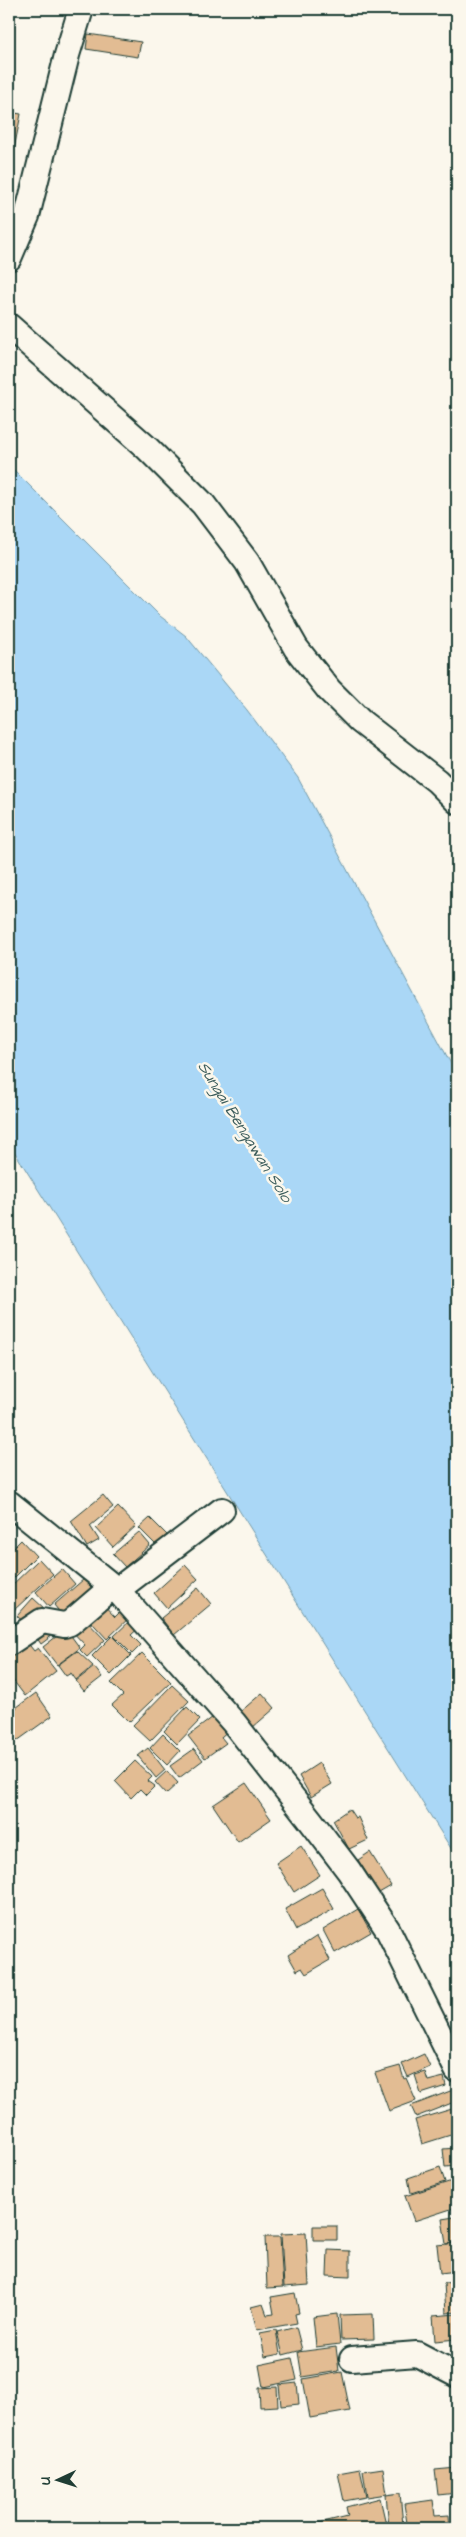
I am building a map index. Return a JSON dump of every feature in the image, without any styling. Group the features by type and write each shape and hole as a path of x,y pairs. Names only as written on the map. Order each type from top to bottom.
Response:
{"street":[{"path":"9,258 27,216 67,55 81,9"},
{"path":"9,326 147,448 203,504 247,562 296,648 329,690 360,721 437,781 457,801"},
{"path":"9,1502 115,1588 234,1723 349,1872 388,1930 457,2070"},
{"path":"9,1643 42,1621 64,1625 70,1623 222,1510"},
{"path":"352,2359 417,2354 457,2375"}],"water":[{"name":"Sungai Bengawan Solo","path":"9,465 160,616 186,636 247,710 298,778 457,1075 457,1858 9,1143"}],"building":[{"path":"115,9 144,9 142,14"},
{"path":"88,34 141,42 138,57 86,49"},
{"path":"9,112 21,114 13,154 9,154"},
{"path":"103,1495 113,1507 90,1526 99,1540 87,1547 71,1521"},
{"path":"118,1507 136,1526 113,1547 96,1528"},
{"path":"150,1518 167,1535 156,1545 139,1528"},
{"path":"139,1532 150,1545 125,1567 113,1554"},
{"path":"21,1540 36,1556 9,1583 9,1552"},
{"path":"39,1559 53,1574 14,1610 9,1603 9,1588"},
{"path":"185,1565 198,1579 167,1608 154,1593"},
{"path":"62,1569 75,1584 49,1607 36,1592"},
{"path":"84,1579 97,1594 66,1620 54,1605"},
{"path":"198,1588 211,1604 174,1635 161,1618"},
{"path":"33,1598 45,1609 29,1627 17,1616"},
{"path":"100,1601 115,1617 124,1608 132,1615 107,1639 85,1615"},
{"path":"82,1616 105,1640 87,1657 80,1650 85,1645 69,1628"},
{"path":"133,1618 141,1626 131,1635 141,1645 132,1654 114,1636"},
{"path":"66,1629 80,1648 57,1665 43,1647"},
{"path":"32,1631 53,1635 41,1644"},
{"path":"112,1636 131,1655 111,1675 92,1656"},
{"path":"23,1637 34,1651 38,1648 56,1671 25,1696 9,1675 9,1649"},
{"path":"77,1651 93,1666 76,1680 71,1673 66,1676 58,1665"},
{"path":"142,1653 171,1682 129,1722 112,1705 123,1695 111,1683"},
{"path":"94,1667 102,1677 84,1691 76,1681"},
{"path":"172,1685 189,1701 150,1741 133,1725"},
{"path":"36,1693 52,1716 17,1741 9,1728 9,1713"},
{"path":"262,1693 275,1708 252,1728 239,1713"},
{"path":"187,1707 200,1720 177,1744 164,1731"},
{"path":"217,1714 230,1729 221,1737 226,1743 205,1758 188,1736"},
{"path":"163,1734 180,1751 167,1765 150,1748"},
{"path":"148,1748 165,1770 156,1778 138,1756"},
{"path":"194,1749 203,1760 179,1778 170,1766"},
{"path":"135,1761 152,1777 148,1781 155,1786 146,1795 140,1789 131,1798 115,1781"},
{"path":"319,1763 332,1784 311,1797 299,1776"},
{"path":"167,1771 178,1783 166,1794 155,1782"},
{"path":"246,1783 271,1819 238,1842 213,1805"},
{"path":"349,1809 355,1818 358,1817 368,1840 349,1849 333,1820"},
{"path":"301,1846 320,1875 294,1892 276,1863"},
{"path":"370,1852 391,1886 379,1893 358,1860"},
{"path":"322,1888 334,1909 296,1930 285,1909"},
{"path":"358,1909 371,1932 335,1953 323,1930"},
{"path":"317,1936 330,1960 306,1974 302,1968 297,1971 288,1955"},
{"path":"424,2054 430,2067 408,2077 402,2064"},
{"path":"400,2066 404,2079 406,2078 416,2101 389,2111 375,2073"},
{"path":"425,2072 428,2081 444,2077 446,2086 421,2094 415,2075"},
{"path":"453,2090 457,2101 416,2117 411,2106"},
{"path":"452,2109 457,2133 422,2144 415,2120"},
{"path":"457,2148 457,2166 445,2167 443,2149"},
{"path":"440,2167 445,2182 411,2193 408,2178"},
{"path":"452,2181 457,2195 457,2207 414,2221 405,2196"},
{"path":"454,2217 457,2242 446,2244 442,2219"},
{"path":"313,2226 337,2226 337,2240 313,2240"},
{"path":"306,2233 309,2285 284,2287 281,2234"},
{"path":"265,2237 280,2237 283,2287 267,2288"},
{"path":"457,2243 457,2271 440,2273 437,2245"},
{"path":"328,2250 350,2251 350,2277 327,2276"},
{"path":"457,2282 457,2312 446,2313 444,2283"},
{"path":"295,2293 299,2313 295,2314 297,2323 257,2330 251,2307 263,2304 267,2315 274,2314 271,2297"},
{"path":"337,2314 340,2344 316,2347 313,2317"},
{"path":"373,2314 374,2339 341,2340 340,2315"},
{"path":"457,2314 457,2339 435,2341 433,2316"},
{"path":"296,2327 302,2350 283,2355 277,2332"},
{"path":"276,2330 280,2354 265,2357 260,2333"},
{"path":"336,2347 339,2371 302,2377 298,2352"},
{"path":"292,2358 297,2380 263,2387 259,2365"},
{"path":"342,2372 350,2411 310,2418 303,2379"},
{"path":"297,2383 299,2404 281,2406 279,2385"},
{"path":"277,2387 278,2406 260,2407 259,2388"},
{"path":"383,2468 387,2494 367,2497 363,2471"},
{"path":"457,2468 457,2493 438,2495 435,2470"},
{"path":"360,2469 366,2497 344,2501 338,2473"},
{"path":"400,2493 403,2525 389,2526 386,2495"},
{"path":"457,2497 457,2526 456,2526 452,2498"},
{"path":"380,2498 386,2524 367,2528 298,2528 348,2516 346,2507"},
{"path":"433,2500 435,2516 449,2515 450,2528 412,2528 411,2523 407,2523 404,2504"},
{"path":"187,2523 188,2528 147,2528 147,2525"}]}
